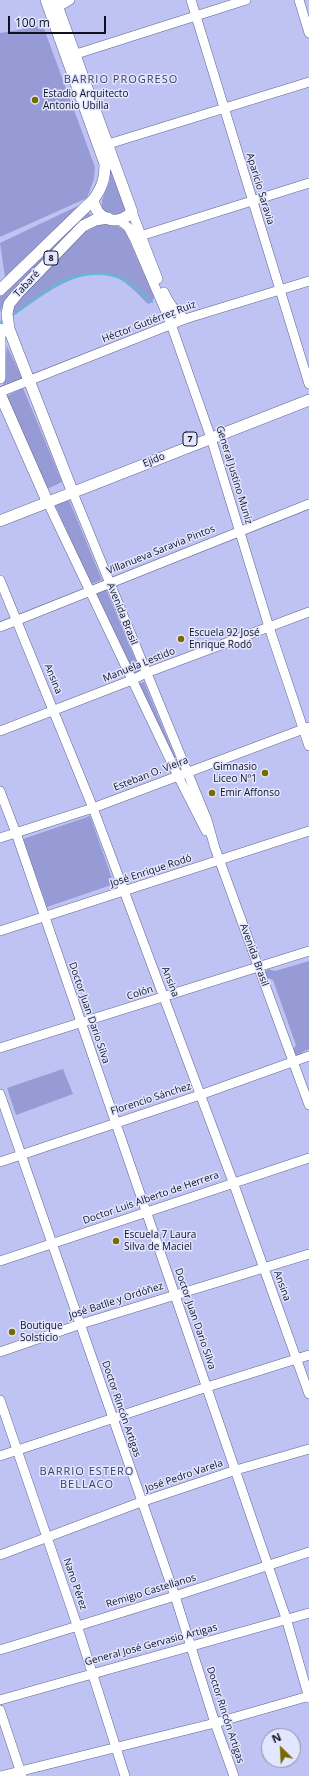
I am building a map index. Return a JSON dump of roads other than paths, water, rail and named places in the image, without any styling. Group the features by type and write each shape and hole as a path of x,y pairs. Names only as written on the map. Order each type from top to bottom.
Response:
{"main road":[{"name":"8","path":"46,0 55,6 71,56 104,146 132,212 126,218 113,219"},
{"name":"8","path":"93,200 105,177 104,146"},
{"path":"93,200 95,209 100,215 113,219"},
{"name":"Tabaré","path":"0,290 93,200"},
{"name":"Tabaré","path":"0,378 3,329 9,304 82,226 95,220 113,219"},
{"name":"Tabaré","path":"3,329 28,380"},
{"name":"Avenida Brasil","path":"28,380 72,489"},
{"name":"Avenida Brasil","path":"0,393 46,499"},
{"name":"Ejido","path":"0,513 46,499 72,489 210,435 309,393"},
{"name":"Ejido","path":"210,435 309,400"},
{"name":"Ejido","path":"0,521 46,499"}],"street":[{"path":"55,6 70,0"},
{"name":"Aparicio Saravia","path":"191,0 309,384"},
{"path":"71,56 246,0"},
{"path":"299,0 309,33"},
{"path":"104,146 309,82"},
{"path":"138,237 309,183"},
{"name":"General Justino Muniz","path":"132,212 138,237 171,324 210,435 270,627 306,728 309,746"},
{"name":"General Justino Muniz","path":"113,219 128,227 138,237 168,301 175,311 185,319"},
{"name":"Héctor Gutiérrez Ruiz","path":"0,393 28,380 171,324 309,280"},
{"name":"Avenida Brasil","path":"72,489 109,584 207,820 215,848"},
{"name":"Avenida Brasil","path":"46,499 178,776 215,848 309,1105"},
{"name":"Villanueva Saravia Pintos","path":"0,627 90,592 240,530 309,504"},
{"name":"Ansina","path":"0,580 93,808 233,1182 309,1394"},
{"name":"Manuela Lestido","path":"0,731 132,680 146,673 309,612"},
{"name":"Esteban O. Vieira","path":"0,838 93,808 306,728"},
{"name":"Doctor Juan Dario Silva","path":"0,791 16,833 147,1211 206,1387 236,1470 286,1618 309,1696"},
{"name":"José Enrique Rodó","path":"0,931 309,831"},
{"name":"Colón","path":"0,1048 309,951"},
{"name":"Florencio Sánchez","path":"0,1162 200,1095 309,1056"},
{"name":"Doctor Rincón Artigas","path":"0,1094 175,1596 215,1723 234,1776"},
{"name":"Doctor Luis Alberto de Herrera","path":"0,1260 309,1158"},
{"name":"José Batlle y Ordóñez","path":"0,1352 175,1294 309,1254"},
{"path":"0,1456 206,1387 309,1355"},
{"name":"Nano Pérez","path":"0,1400 77,1625 125,1776"},
{"name":"José Pedro Varela","path":"0,1555 141,1502 236,1470 309,1449"},
{"name":"Remigio Castellanos","path":"0,1650 175,1596 309,1552"},
{"name":"General José Gervasio Artigas","path":"0,1700 286,1618 309,1613"},
{"path":"1,1776 21,1773 215,1723 309,1696"},
{"path":"0,1710 21,1773"}],"waterway":[{"path":"10,317 42,293 57,284 78,276 89,274 111,275 121,278 134,286 152,302"},
{"path":"0,322 5,320"}],"place":[{"name":"Estadio Arquitecto Antonio Ubilla","path":"35,100"},
{"name":"Escuela 92 José Enrique Rodó","path":"181,639"},
{"name":"Gimnasio Liceo Nº1","path":"265,773"},
{"name":"Emir Affonso","path":"212,793"},
{"name":"Escuela 7 Laura Silva de Maciel","path":"116,1241"},
{"name":"Boutique Solsticio","path":"12,1332"}],"district":[{"name":"BARRIO PROGRESO","path":"121,80"},
{"name":"BARRIO ESTERO BELLACO","path":"87,1478"}]}
